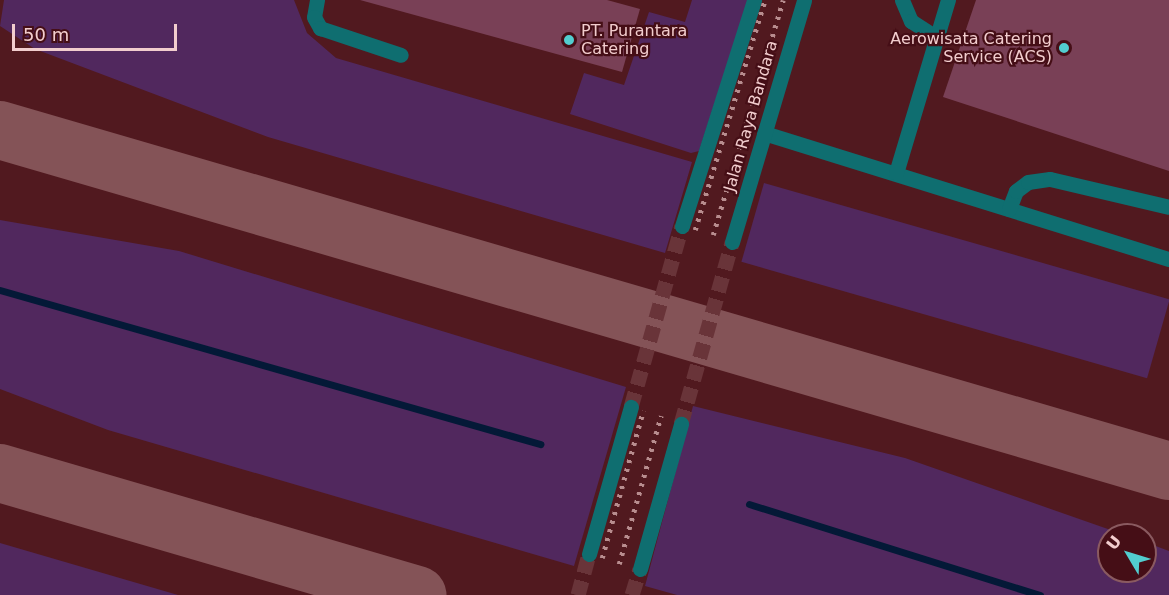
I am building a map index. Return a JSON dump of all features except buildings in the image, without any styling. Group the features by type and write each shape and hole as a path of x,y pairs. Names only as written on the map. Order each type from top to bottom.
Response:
{"street":[{"path":"317,0 314,17 320,28 401,55"},
{"name":"Jalan Raya Bandara","path":"682,226 754,0"},
{"name":"Jalan Raya Bandara","path":"732,242 804,0"},
{"path":"902,0 911,21 936,37"},
{"path":"896,173 948,0"},
{"path":"764,133 1169,259"},
{"path":"1009,209 1016,191 1028,182 1050,179 1169,207"},
{"path":"589,554 631,407"},
{"path":"640,569 681,424"}],"shaded area":[{"path":"4,0 294,0 307,33 336,58 692,162 665,253 268,137 35,49 0,26"},
{"path":"692,0 748,0 699,151 691,153 570,114 584,73 624,85 649,12 685,22"},
{"path":"764,183 1169,299 1147,378 741,262"},
{"path":"0,220 179,251 626,387 574,566 108,430 0,389"},
{"path":"693,406 905,458 1097,525 1097,583 1157,583 1157,546 1169,551 1169,595 677,595 645,586"},
{"path":"0,543 178,595 0,595"}],"waterway":[{"path":"0,290 540,444"},
{"path":"749,504 1040,595"}],"taxiway":[{"path":"0,130 1169,471"},
{"path":"0,473 418,595"}],"tunnel":[{"path":"631,407 682,226"},
{"path":"681,424 732,242"},
{"path":"578,595 589,554"},
{"path":"632,595 640,569"}],"railway":[{"path":"695,230 765,0"},
{"path":"713,235 783,0"},
{"path":"602,558 643,411"},
{"path":"619,564 661,416"}],"place":[{"name":"PT. Purantara Catering","path":"569,40"},
{"name":"Aerowisata Catering Service (ACS)","path":"1064,48"}]}
